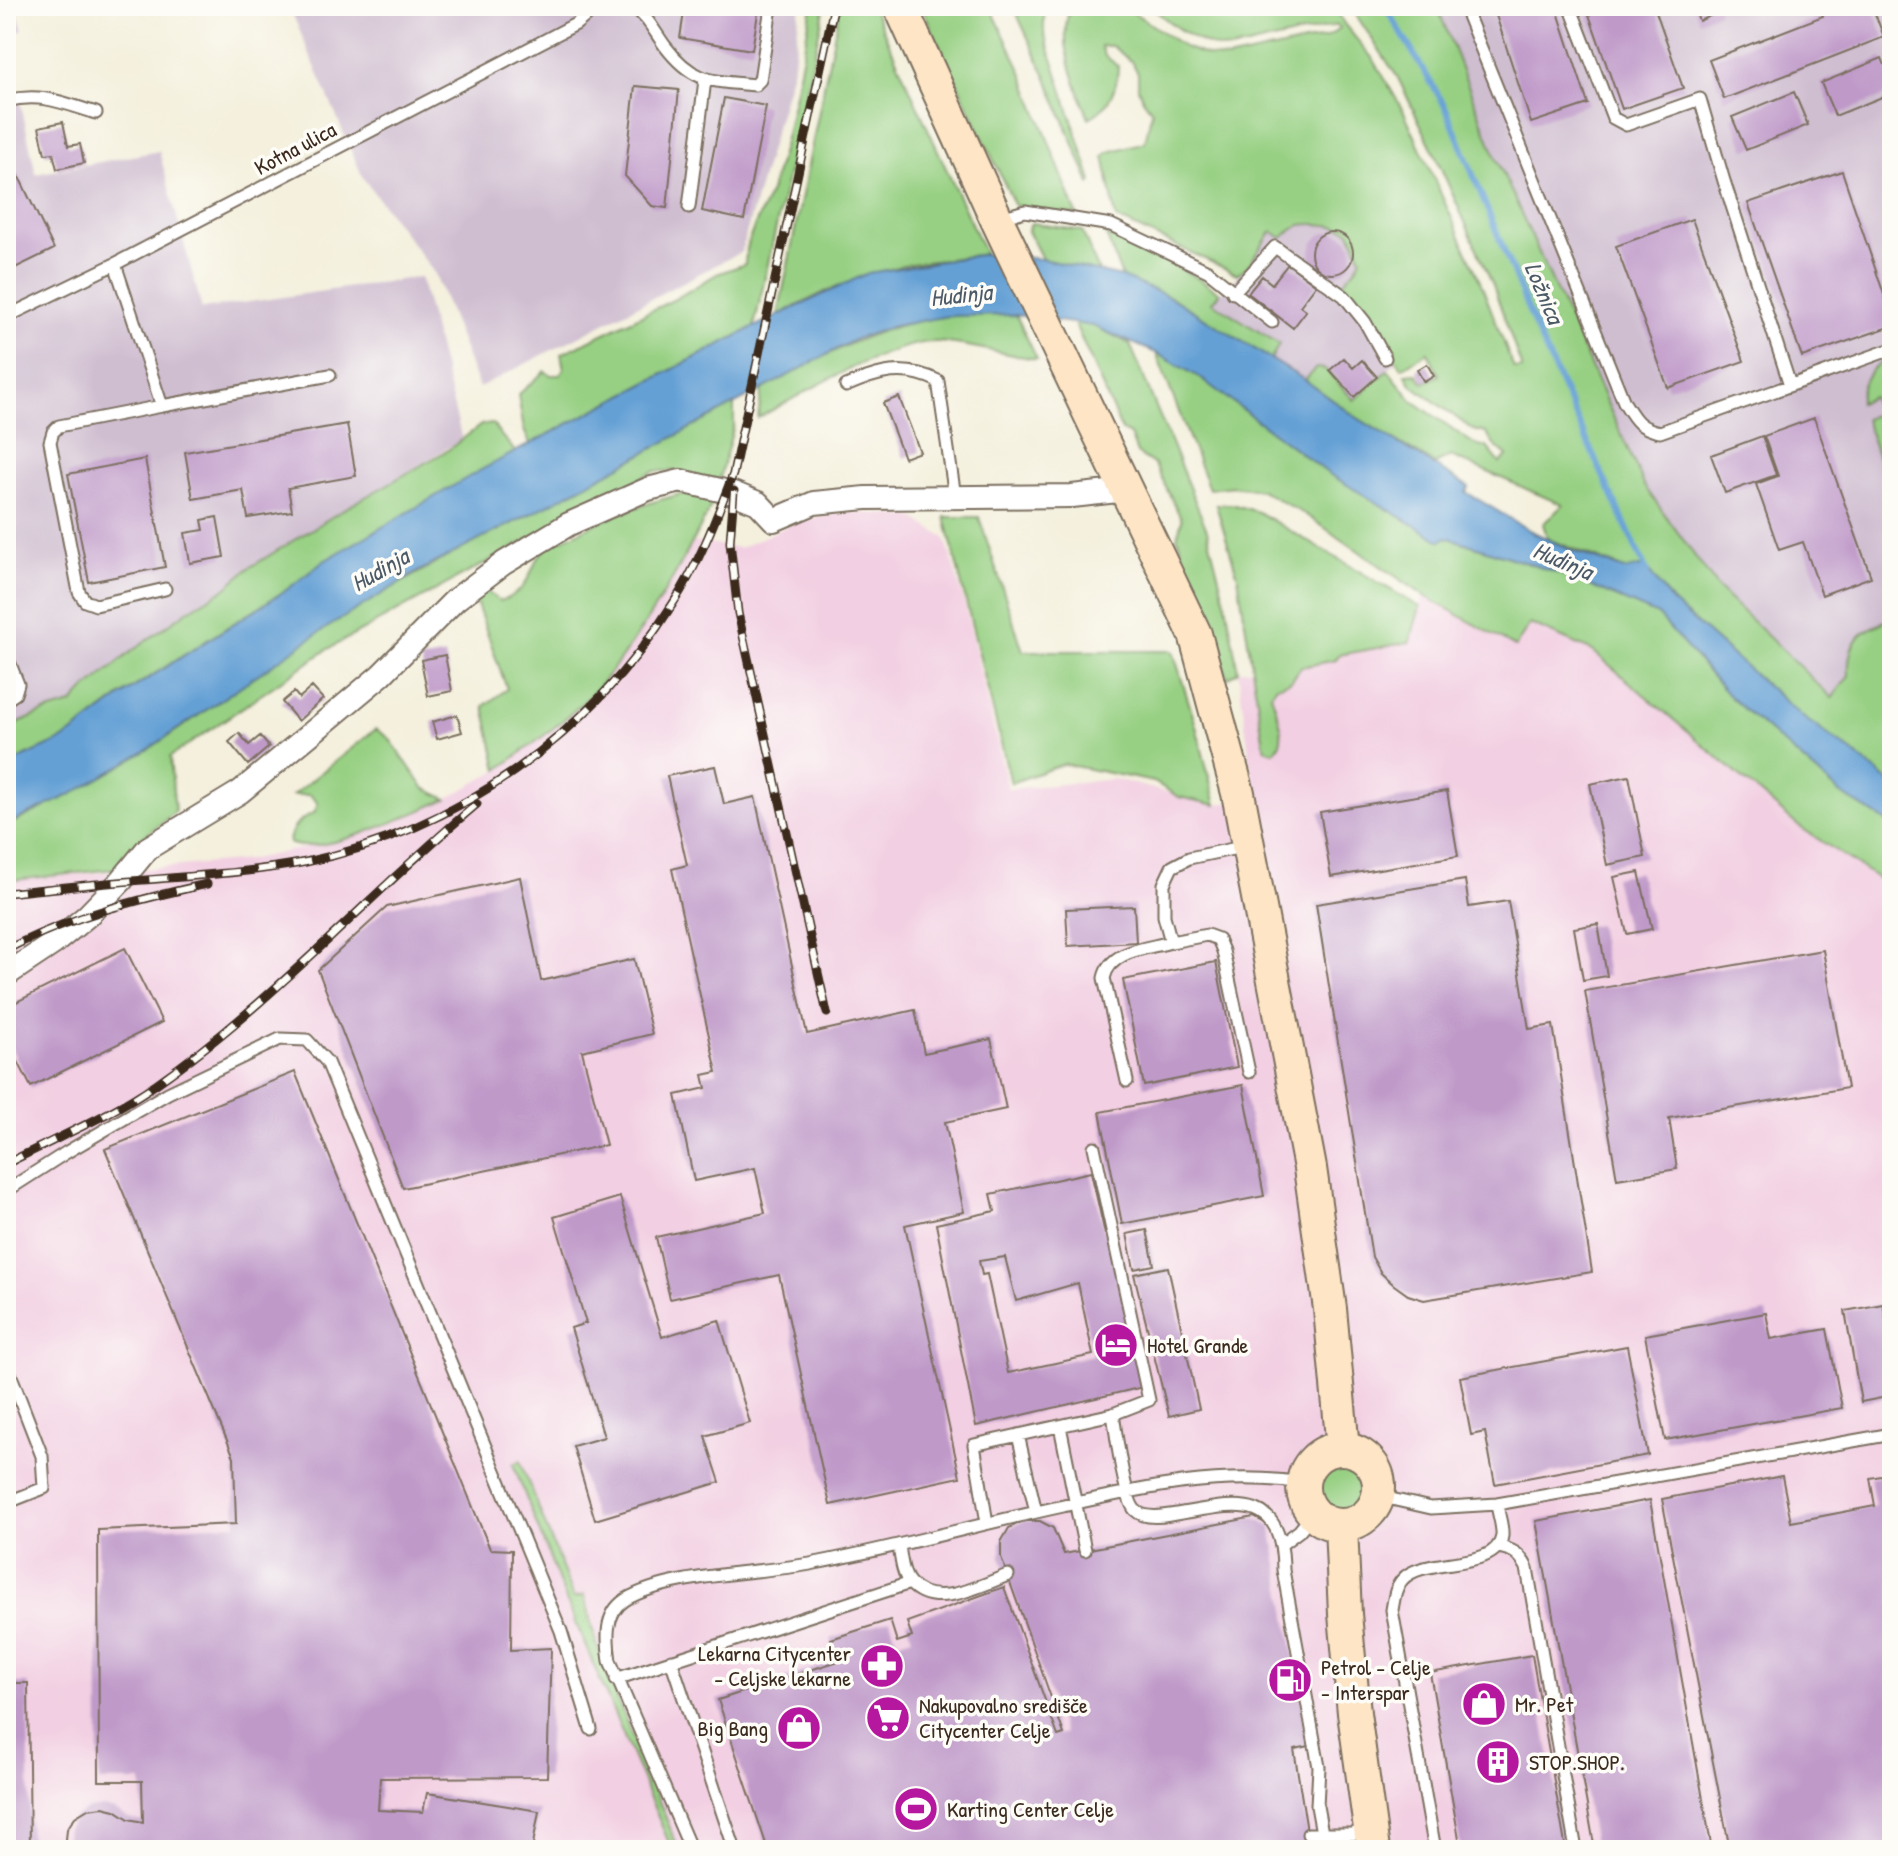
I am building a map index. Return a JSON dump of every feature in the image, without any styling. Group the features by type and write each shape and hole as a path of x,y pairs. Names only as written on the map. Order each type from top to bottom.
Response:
{"street":[{"path":"900,6 1059,352 1195,634 1238,793 1310,1168 1330,1309 1343,1449"},
{"path":"6,975 87,916 148,848 240,792 314,731 381,675 455,600 504,563 569,524 648,489 681,481 727,491 758,503 774,520 814,503 866,498 1072,496 1127,490"},
{"path":"1343,1449 1364,1456 1371,1464 1379,1485 1373,1508 1354,1523 1327,1520 1307,1505 1303,1483 1309,1465 1316,1458 1343,1449"},
{"path":"1327,1520 1345,1614 1354,1713 1371,1839"}],"lane":[{"name":"Kotna ulica","path":"6,317 115,264 576,24 598,6"},
{"path":"632,6 648,19 685,69 705,80 755,85 760,80 771,7"},
{"path":"1464,6 1624,402 1645,429 1660,432 1892,349"},
{"path":"1570,6 1613,118 1626,125 1700,99 1790,385"},
{"path":"689,207 705,80"},
{"path":"6,101 44,97 96,113"},
{"path":"999,224 1025,211 1111,225 1208,271 1272,322"},
{"path":"1233,293 1275,247 1344,296 1365,322 1385,358"},
{"path":"115,264 162,406"},
{"path":"846,386 877,373 920,372 938,381 955,497"},
{"path":"165,589 96,605 85,601 79,592 50,442 53,432 59,426 330,375"},
{"path":"6,654 18,684 15,694 6,700"},
{"path":"1171,942 1164,916 1164,884 1172,867 1189,858 1247,845"},
{"path":"1127,1081 1104,978 1107,966 1119,956 1207,935 1218,939 1223,951 1249,1072"},
{"path":"6,1191 168,1093 280,1039 307,1040 327,1062 561,1631 591,1729"},
{"path":"987,1523 974,1445 1113,1414 1149,1400 1094,1147"},
{"path":"6,1363 42,1456 44,1488 6,1503"},
{"path":"1113,1414 1127,1491 1134,1509 1147,1516 1236,1505 1259,1509 1273,1520 1283,1543 1283,1570 1319,1767 1317,1806 1322,1833"},
{"path":"1060,1426 1085,1550"},
{"path":"1378,1496 1431,1508 1497,1504 1892,1434"},
{"path":"1018,1435 1036,1512"},
{"path":"691,1850 616,1679 606,1636 610,1618 621,1603 642,1592 675,1583 810,1564 899,1546 1127,1491 1205,1479 1273,1478 1303,1483"},
{"path":"1435,1850 1392,1610 1395,1593 1403,1579 1418,1570 1480,1558 1497,1547 1502,1535 1497,1504"},
{"path":"1283,1543 1299,1531 1327,1520"},
{"path":"899,1546 910,1583 921,1591 936,1595 958,1593 1008,1575"},
{"path":"1497,1547 1511,1549 1521,1556 1527,1568 1576,1850"},
{"path":"616,1679 910,1583"},
{"path":"671,1660 735,1850"},
{"path":"1308,1834 1353,1834 1371,1839"}],"shaded area":[{"path":"6,6 15,6 23,30 9,35 10,40 6,42"},
{"path":"289,6 800,6 794,63 741,252 479,388 435,274 363,178"},
{"path":"1437,6 1892,6 1892,745 1833,698 1718,588 1645,487 1497,160"},
{"path":"6,78 21,104 36,174 159,151 202,309 420,277 462,439 249,568 223,590 190,609 132,651 72,704 44,712 6,729"},
{"path":"1306,224 1336,225 1350,231 1361,258 1342,285 1372,313 1396,361 1354,400 1325,369 1316,368 1305,380 1271,359 1279,344 1212,302 1247,267 1272,231 1282,238 1296,227"},
{"path":"846,512 911,516 945,538 964,602 1008,789 1115,779 1216,805 1255,797 1238,671 1410,642 1423,595 1514,647 1530,624 1593,651 1797,825 1892,888 1892,1850 6,1850 6,881 248,860 384,827 446,799 498,770 572,713 605,679 654,608 694,542 740,548 796,522"}],"green space":[{"path":"812,6 825,6 754,327 530,444 524,430 518,395 545,371 550,375 560,375 564,369 561,354 675,299 717,274 745,264 752,231 769,194 779,161"},
{"path":"842,6 873,8 985,254 903,265 833,288 778,315 839,11"},
{"path":"921,6 990,6 1021,70 1077,215 1015,206"},
{"path":"1013,6 1039,6 1044,14 1044,33 1092,181 1090,184 1046,76"},
{"path":"1124,6 1186,48 1227,59 1328,37 1340,28 1337,25 1230,50 1197,40 1150,6 1335,6 1344,24 1374,60 1405,114 1480,281 1514,369 1522,369 1493,285 1432,148 1398,78 1350,6 1437,6 1497,160 1645,487 1718,588 1832,698 1849,676 1850,653 1858,638 1892,618 1892,784 1804,718 1672,602 1645,566 1627,570 1548,539 1543,524 1563,505 1451,456 1435,464 1356,417 1305,380 1316,368 1325,369 1354,400 1388,370 1413,401 1474,444 1487,447 1500,463 1507,456 1486,433 1473,430 1411,384 1406,374 1416,373 1424,383 1439,375 1428,352 1402,368 1371,314 1341,285 1361,258 1350,231 1317,224 1303,225 1282,238 1272,231 1247,267 1237,274 1116,218 1104,156 1145,142 1152,110 1138,88 1138,73 1132,62 1112,46 1101,46 1104,55 1118,66 1118,74 1107,104 1089,118 1067,50 1070,8"},
{"path":"1032,223 1082,231 1099,272 1042,259 1028,231"},
{"path":"1106,235 1179,267 1220,293 1212,302 1279,344 1271,359 1170,297 1122,277"},
{"path":"1016,315 1037,359 951,343 919,343 847,370 758,418 762,388 874,334 947,316"},
{"path":"1074,322 1094,326 1130,344 1207,530 1227,609 1238,671 1228,678 1180,553 1182,549 1177,537 1182,520 1155,465 1137,453 1130,435 1122,431"},
{"path":"1156,353 1199,377 1329,474 1441,541 1446,537 1564,575 1658,615 1729,696 1840,793 1892,825 1892,888 1797,825 1593,651 1530,624 1515,647 1423,595 1306,515 1261,490 1234,486 1209,489"},
{"path":"1892,358 1892,499 1865,419 1878,413 1872,397 1859,403 1868,375"},
{"path":"734,404 734,425 718,484 677,471 654,471 328,649 170,757 175,812 140,840 114,869 6,881 6,826 133,759 312,637 384,593"},
{"path":"493,424 515,452 324,561 289,588 126,692 64,739 6,765 6,729 44,712 72,704 132,651 190,609 223,590 249,568 448,450 481,425"},
{"path":"693,491 711,496 713,502 677,571 636,638 605,679 581,704 498,770 484,706 507,689 475,599 484,590 500,601 512,596 525,583 541,553 554,543 619,514"},
{"path":"1231,504 1258,512 1420,607 1410,642 1339,655 1336,660 1301,667 1291,681 1277,686 1271,694 1281,739 1274,752 1264,745 1238,577 1216,505"},
{"path":"945,517 979,517 1023,651 1173,651 1216,805 1179,797 1154,782 1064,764 1011,783"},
{"path":"376,729 389,738 424,788 447,799 344,839 303,846 289,843 294,828 315,812 318,803 310,795 293,795"},
{"path":"1341,1460 1360,1468 1368,1487 1360,1506 1341,1514 1322,1506 1314,1487 1322,1468"},
{"path":"520,1461 574,1598 584,1595 600,1657 679,1850 672,1850 567,1602 513,1464"}],"water":[{"name":"Hudinja","path":"985,254 1042,259 1122,277 1170,297 1305,380 1356,417 1469,487 1466,492 1531,531 1573,551 1627,570 1645,566 1672,602 1804,718 1892,784 1892,825 1840,793 1729,696 1658,615 1564,575 1447,537 1441,541 1329,474 1199,377 1156,353 1093,326 1016,315 948,316 894,326 856,339 421,570 320,632 149,749 72,794 6,825 6,765 64,739 127,692 289,588 324,561 477,472 754,327 868,273"}],"building":[{"path":"685,6 759,7 752,50 680,38"},
{"path":"1493,6 1556,6 1588,104 1531,123"},
{"path":"1586,6 1654,6 1683,88 1622,109"},
{"path":"1693,6 1716,6 1719,12 1699,21"},
{"path":"1819,6 1872,6 1884,37 1724,99 1709,60 1823,16"},
{"path":"1882,58 1892,83 1892,93 1835,116 1821,83"},
{"path":"635,86 679,90 667,208 652,206 625,176"},
{"path":"1794,92 1808,125 1746,150 1732,117"},
{"path":"724,98 766,106 744,220 702,211"},
{"path":"63,122 68,146 80,144 84,163 57,169 53,153 45,154 39,127"},
{"path":"6,150 54,249 9,271 6,264"},
{"path":"1842,171 1892,318 1892,326 1802,357 1748,203"},
{"path":"1692,219 1744,361 1668,388 1616,246"},
{"path":"1332,232 1347,238 1353,253 1347,268 1332,274 1317,268 1311,253 1317,238"},
{"path":"1288,264 1316,285 1300,306 1306,311 1293,328 1248,293 1262,276 1272,284"},
{"path":"1344,358 1353,368 1362,360 1377,377 1354,397 1330,370"},
{"path":"1427,364 1434,376 1424,382 1417,370"},
{"path":"899,397 920,452 904,458 883,403"},
{"path":"1814,418 1871,577 1822,595 1803,542 1779,550 1756,484 1778,476 1764,436"},
{"path":"347,424 356,476 288,488 292,511 248,518 243,490 193,499 185,452"},
{"path":"1762,436 1776,475 1725,493 1711,455"},
{"path":"145,459 165,567 89,582 68,474"},
{"path":"217,517 224,557 190,563 185,533 204,530 202,520"},
{"path":"445,655 452,691 428,696 421,660"},
{"path":"312,687 323,699 298,721 282,702 294,692 299,698"},
{"path":"457,715 462,732 437,739 432,722"},
{"path":"239,733 249,745 260,736 269,747 248,765 229,742"},
{"path":"715,766 724,804 755,797 807,1034 915,1010 924,1053 991,1039 1006,1109 945,1122 964,1212 905,1225 960,1477 830,1505 779,1275 670,1299 656,1237 765,1213 755,1168 694,1181 676,1095 706,1088 703,1075 717,1072 672,869 687,865 667,776"},
{"path":"1629,776 1645,857 1607,865 1590,784"},
{"path":"1447,791 1458,856 1331,877 1320,812"},
{"path":"1639,872 1652,929 1627,934 1614,877"},
{"path":"520,877 541,981 634,959 652,1034 582,1051 606,1145 403,1188 318,970 387,907"},
{"path":"1465,880 1469,907 1508,901 1529,1029 1553,1025 1592,1272 1424,1300 1408,1295 1394,1285 1381,1273 1372,1257 1316,904"},
{"path":"1134,906 1136,942 1068,946 1066,909"},
{"path":"1598,924 1607,976 1583,980 1574,928"},
{"path":"125,948 162,1022 31,1087 6,1038 6,1007"},
{"path":"1823,950 1847,1088 1669,1118 1677,1169 1617,1179 1585,991"},
{"path":"1216,962 1237,1067 1144,1086 1123,980"},
{"path":"295,1072 490,1549 512,1550 511,1650 551,1648 547,1777 380,1778 378,1810 423,1812 427,1793 539,1811 532,1850 65,1850 67,1829 75,1817 88,1809 103,1807 143,1822 142,1781 99,1781 98,1530 236,1524 234,1457 105,1149"},
{"path":"1243,1085 1264,1196 1122,1224 1100,1112"},
{"path":"1091,1172 1105,1234 1111,1233 1143,1387 976,1426 936,1224 995,1211 991,1194","holes":["1005,1257 1016,1301 1078,1283 1093,1355 1008,1373 987,1274 982,1275 979,1261"]},
{"path":"620,1197 662,1337 719,1320 750,1423 705,1436 720,1482 595,1520 573,1446 604,1437 571,1328 586,1323 554,1217"},
{"path":"1147,1230 1154,1265 1134,1269 1127,1234"},
{"path":"1168,1267 1199,1409 1169,1416 1134,1274"},
{"path":"1883,1304 1892,1351 1892,1396 1861,1402 1845,1311"},
{"path":"1766,1313 1771,1339 1827,1329 1842,1408 1665,1440 1645,1335"},
{"path":"1627,1346 1648,1455 1495,1484 1485,1432 1471,1435 1460,1377"},
{"path":"1892,1474 1892,1850 1730,1850 1662,1499 1782,1476 1791,1522 1875,1506 1870,1478"},
{"path":"1650,1500 1712,1850 1595,1850 1536,1521"},
{"path":"1254,1517 1271,1526 1310,1746 1294,1749 1310,1850 768,1850 718,1700 838,1661 831,1639 890,1620 897,1642 912,1637 907,1622 1004,1587 1058,1736 1064,1734 1001,1557 1001,1542 1009,1528 1023,1521 1040,1521 1053,1528 1064,1554"},
{"name":"STOP.SHOP.","path":"1532,1655 1566,1850 1461,1850 1430,1673"},
{"path":"6,1683 28,1683 30,1850 6,1850"}],"waterway":[{"name":"Ložnica","path":"1385,6 1445,106 1539,336 1647,572"}],"railway":[{"path":"6,893 263,869 306,862 362,847 416,827 467,801 515,770 560,735 602,696 639,652 691,574 733,474 834,6"},
{"path":"734,491 730,542 738,613 827,1013"},
{"path":"6,1164 120,1106 199,1052 280,984 477,804"},
{"path":"6,950 104,910 207,884"}],"place":[{"name":"Hotel Grande","path":"1116,1345"},
{"name":"Lekarna Citycenter - Celjske lekarne","path":"882,1666"},
{"name":"Petrol - Celje - Interspar","path":"1290,1680"},
{"name":"Mr. Pet","path":"1484,1704"},
{"name":"Nakupovalno središče Citycenter Celje","path":"888,1718"},
{"name":"Big Bang","path":"799,1728"},
{"name":"STOP.SHOP.","path":"1498,1762"},
{"name":"Karting Center Celje","path":"916,1809"}]}
